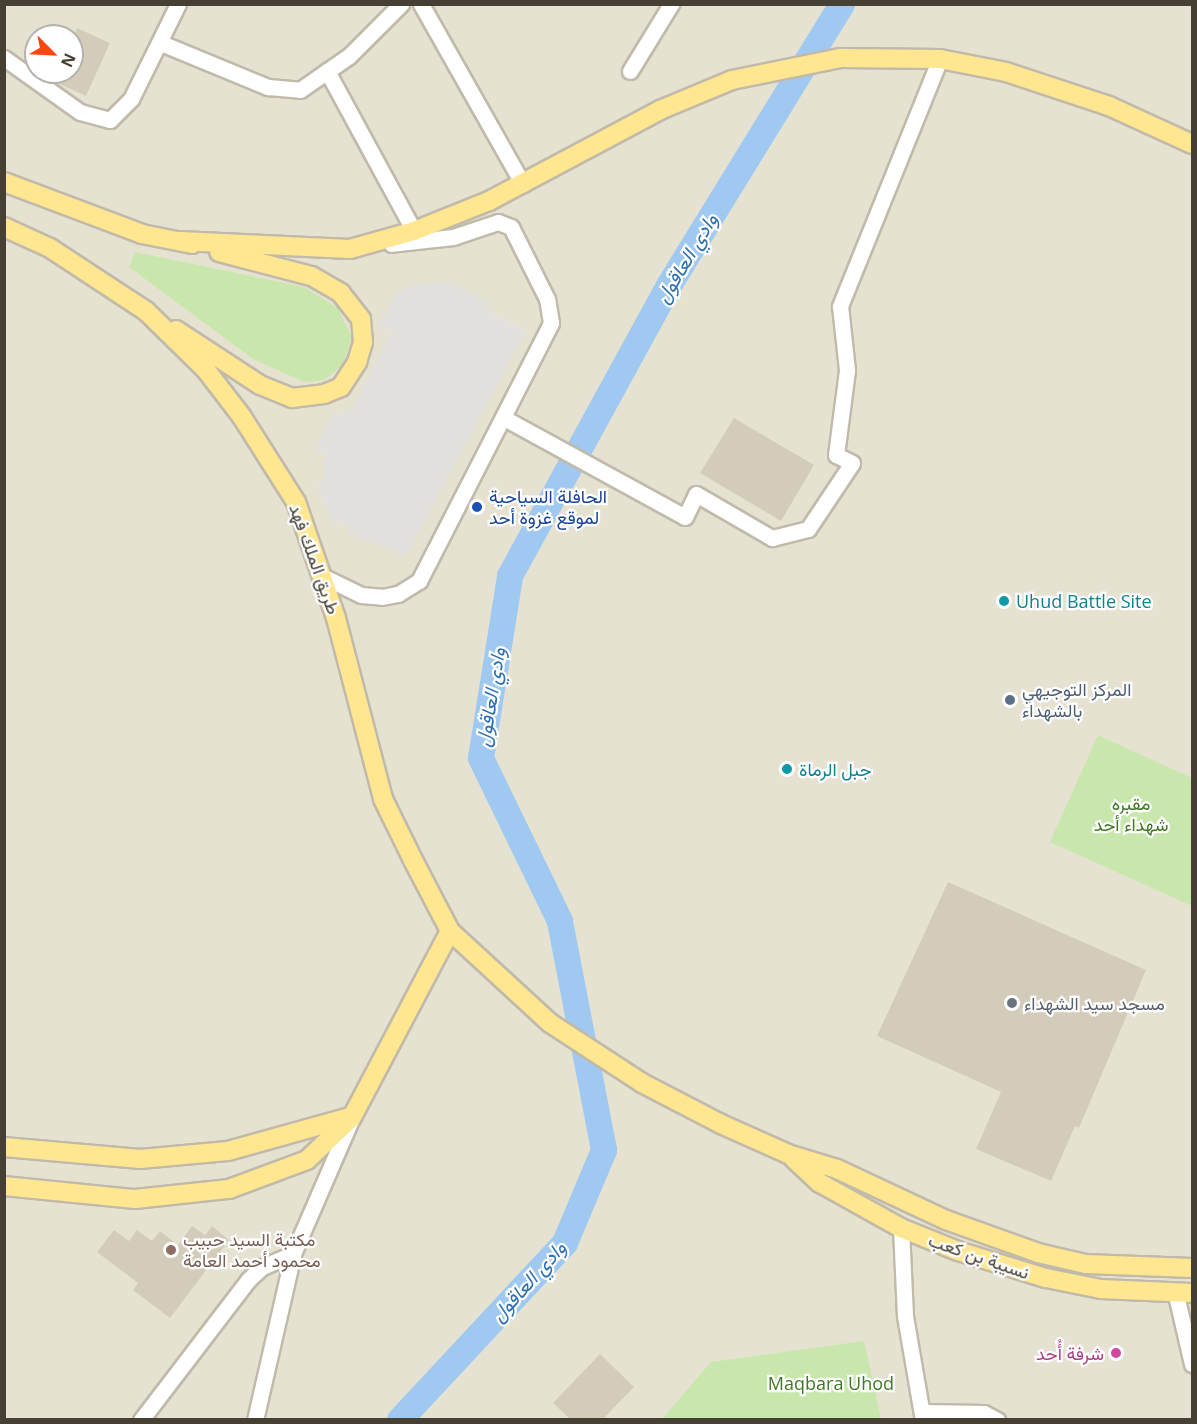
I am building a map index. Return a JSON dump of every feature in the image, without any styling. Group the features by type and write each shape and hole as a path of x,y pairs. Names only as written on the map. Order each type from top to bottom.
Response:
{"main road":[{"path":"180,241 350,249 414,231 523,184 660,111 732,80 792,65 893,57 940,59 1006,72 1098,102 1192,144"},
{"path":"4,182 142,234 180,241 311,276 341,293 361,319 363,342 357,362 341,387 324,394 292,398 260,385 146,311"},
{"name":"طريق الملك فهد","path":"4,227 50,248 146,311 206,370 242,417 296,502 322,576 383,799 450,931 508,987 550,1023 642,1083 788,1154"},
{"path":"4,1186 135,1199 229,1189 308,1160 352,1117 450,931"},
{"path":"4,1147 140,1159 228,1151 352,1117"},
{"path":"788,1154 837,1169 946,1220 1038,1253 1086,1264 1192,1268"},
{"name":"نسيبة بن كعب","path":"788,1154 820,1183 901,1228 958,1251 1046,1278 1101,1289 1184,1294"}],"street":[{"path":"4,58 80,112 110,120 131,99 161,43 178,4"},
{"path":"161,43 268,87 300,90 349,56 401,4"},
{"path":"421,4 523,184"},
{"path":"630,71 671,4"},
{"path":"504,418 684,517 696,494 772,538 808,529 852,463 836,455 847,369 840,306 940,59"},
{"path":"327,71 414,231"},
{"path":"322,576 361,595 382,597 398,594 419,581 551,323 548,298 512,227 498,222 453,237 350,249"},
{"path":"255,1419 293,1254 352,1117"},
{"path":"901,1228 905,1317 923,1416 984,1413 997,1419"},
{"path":"141,1419 248,1281 262,1267 293,1254"},
{"path":"1184,1294 1192,1364"}],"shaded area":[{"path":"5,5 1192,5 1192,1419 5,1419"},
{"path":"449,282 487,301 488,311 526,330 406,555 350,534 344,521 333,524 316,483 325,479 323,464 328,451 317,454 316,448 332,416 353,408 393,328 382,331 379,325 397,292 417,284"}],"green space":[{"path":"135,252 304,287 338,308 352,338 343,365 324,380 304,382 253,359 129,267"},
{"name":"مقبره شهداء أحد","path":"1098,735 1192,778 1192,906 1050,842"},
{"name":"Maqbara Uhod","path":"864,1341 881,1419 662,1419 711,1362"}],"building":[{"path":"84,31 110,43 86,96 60,84 84,84"},
{"path":"734,418 814,465 781,521 700,473"},
{"name":"مسجد سيد الشهداء","path":"948,882 1146,970 1079,1128 1075,1126 1051,1181 976,1149 1001,1092 877,1036"},
{"path":"192,1226 205,1235 212,1226 229,1240 170,1318 133,1290 138,1283 97,1252 114,1230 129,1241 137,1230 152,1241 160,1231 178,1245"},
{"path":"600,1354 634,1387 603,1419 570,1419 553,1403"}],"waterway":[{"name":"وادي العاقول","path":"400,1420 565,1243 604,1150 560,921 481,758 510,576 670,284 842,4"}],"place":[{"name":"الحافلة السياحية لموقع غزوة أحد","path":"477,507"},
{"name":"Uhud Battle Site","path":"1004,601"},
{"name":"المركز التوجيهي بالشهداء","path":"1010,700"},
{"name":"جبل الرماة","path":"787,769"},
{"name":"مسجد سيد الشهداء","path":"1012,1003"},
{"name":"مكتبة السيد حبيب محمود أحمد العامة","path":"171,1250"},
{"name":"شرفة أُحد","path":"1116,1353"}]}
